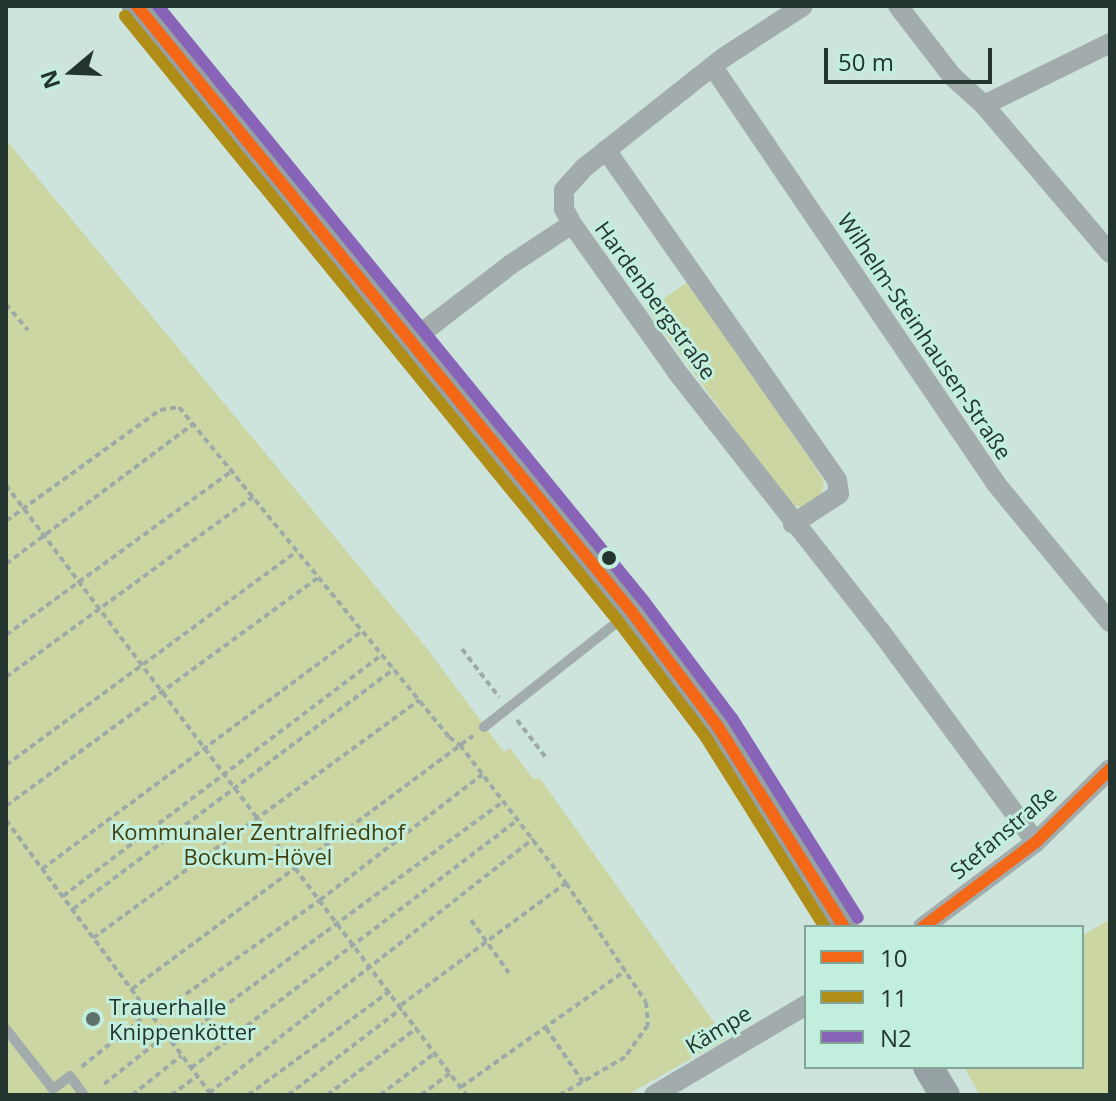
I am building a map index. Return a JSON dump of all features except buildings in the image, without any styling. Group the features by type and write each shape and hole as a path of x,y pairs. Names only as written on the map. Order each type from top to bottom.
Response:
{"street":[{"path":"137,6 631,611 718,727 843,925"},
{"path":"572,224 564,209 564,190 606,150 744,42 803,6"},
{"path":"898,6 952,76 984,105 1110,253"},
{"path":"984,105 1110,43"},
{"name":"Wilhelm-Steinhausen-Straße","path":"713,67 997,485 1110,622"},
{"name":"Hardenbergstraße","path":"606,150 837,480 839,494 793,524"},
{"name":"Hardenbergstraße","path":"411,341 510,265 572,224 677,372 793,524 881,632 1036,842"},
{"name":"Stefanstraße","path":"926,925 1036,842 1110,769"},
{"name":"Kämpe","path":"654,1095 804,1006"},
{"path":"929,1069 945,1095"}],"lane":[{"path":"484,727 631,611"},
{"path":"6,1029 53,1089 70,1076 84,1095"}],"path":[{"path":"6,304 28,330"},
{"path":"6,521 32,499 160,410 179,407 449,737 460,745 566,883 646,1002 648,1025 625,1057 560,1095"},
{"path":"6,564 194,424"},
{"path":"6,635 233,470"},
{"path":"6,485 390,991 464,1094"},
{"path":"6,677 254,496"},
{"path":"6,765 298,550"},
{"path":"6,806 319,577"},
{"path":"42,869 363,631"},
{"path":"63,896 382,655"},
{"path":"73,909 394,669"},
{"path":"93,938 257,815 419,700"},
{"path":"132,989 484,727"},
{"path":"70,1076 151,1015 320,900 482,775"},
{"path":"173,1044 503,802"},
{"path":"6,820 210,1094 533,839"},
{"path":"191,1068 518,820"},
{"path":"288,1095 566,883"},
{"path":"471,920 509,973"},
{"path":"461,1087 625,971"},
{"path":"248,1095 390,991"},
{"path":"327,1095 417,1028"},
{"path":"546,1028 583,1082"},
{"path":"104,1084 166,1035"},
{"path":"380,1095 435,1053"},
{"path":"132,1095 181,1056"},
{"path":"421,1095 450,1073"},
{"path":"171,1095 197,1076"}],"green space":[{"name":"Kommunaler Zentralfriedhof Bockum-Hövel","path":"6,140 425,646 504,752 510,748 534,780 539,777 726,1039 627,1095 6,1095"},
{"path":"689,281 823,479 824,487 820,495 802,507 790,505 648,310"},
{"path":"1110,919 1110,1095 980,1095 965,1069 1084,1069 1084,935"}],"transit line":[{"name":"10","path":"137,6 631,611 718,727 843,925"},
{"name":"N2","path":"158,6 644,601 732,718 858,918"},
{"name":"11","path":"125,16 618,621 705,736 824,925"},
{"name":"10","path":"926,925 1036,842 1110,769"}],"place":[{"name":"Trauerhalle Knippenkötter","path":"93,1019"}]}
